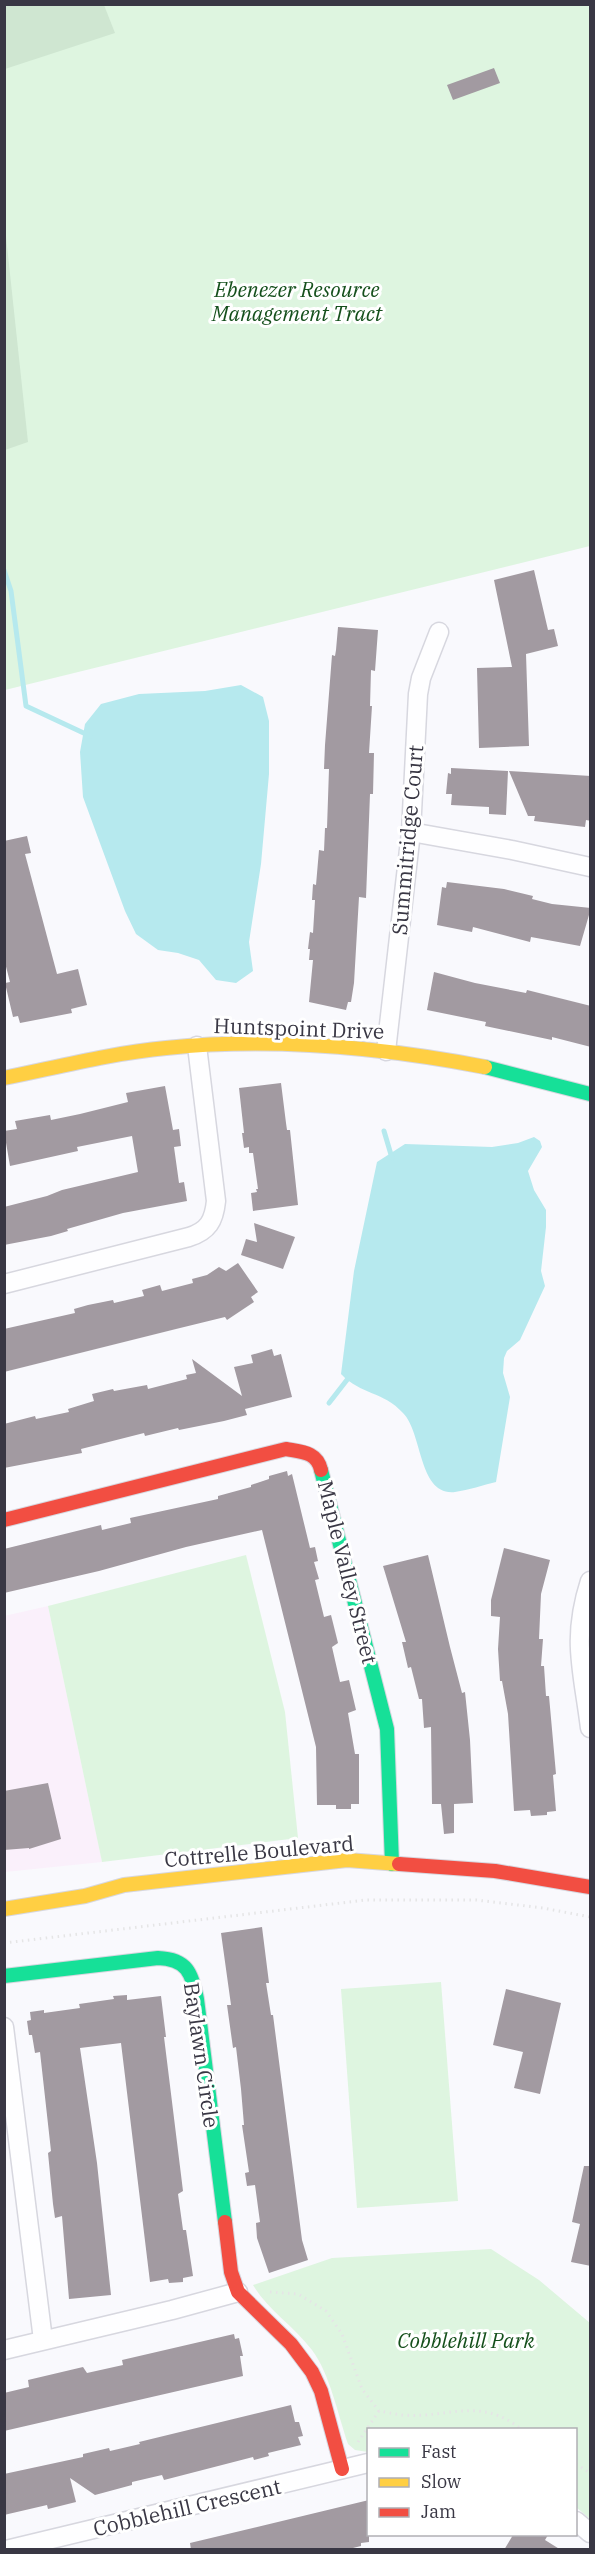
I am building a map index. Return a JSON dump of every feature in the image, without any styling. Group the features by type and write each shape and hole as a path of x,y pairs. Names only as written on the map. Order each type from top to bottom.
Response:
{"street":[{"name":"Summitridge Court","path":"386,1051 411,832 418,694 421,678 439,632"},
{"path":"411,832 591,867"},
{"name":"Huntspoint Drive","path":"4,1078 105,1058 198,1046 282,1045 386,1051 495,1070 591,1094"},
{"path":"4,1284 189,1238 210,1226 215,1214 216,1201 198,1046"},
{"name":"Maple Valley Street","path":"4,1520 286,1449 309,1453 319,1461 387,1729 392,1864"},
{"path":"591,1581 581,1618 579,1651 591,1728"},
{"name":"Cottrelle Boulevard","path":"4,1909 85,1896 124,1885 347,1860 495,1871 591,1887"},
{"name":"Baylawn Circle","path":"4,1976 158,1958 173,1958 189,1971 194,1978 197,1999 226,2244 238,2292"},
{"path":"4,2027 43,2340"},
{"path":"4,2350 238,2292 291,2344 312,2372 324,2399 342,2469"},
{"name":"Cobblehill Crescent","path":"6,2550 367,2463"},
{"path":"577,2522 591,2533"}],"path":[{"path":"4,1943 356,1900 476,1900 543,1908 591,1917"},
{"path":"261,2292 283,2291 298,2294 326,2310 342,2334 362,2389 378,2411 402,2415 468,2409 484,2410 499,2415 519,2428"},
{"path":"355,2446 378,2411"},
{"path":"577,2465 590,2473"}],"shaded area":[{"path":"48,1606 102,1862 5,1872 4,1616"}],"green space":[{"name":"Ebenezer Resource Management Tract","path":"4,5 590,5 590,546 5,690"},
{"path":"4,5 104,5 115,33 5,69"},
{"path":"5,227 28,442 4,450"},
{"path":"246,1555 285,1712 298,1838 102,1862 48,1606"},
{"path":"441,1982 458,2201 357,2208 341,1989"},
{"name":"Cobblehill Park","path":"491,2249 539,2280 590,2323 590,2519 577,2508 577,2428 367,2428 367,2452 355,2450 348,2444 329,2383 318,2360 305,2341 266,2302 253,2285 332,2258"}],"water":[{"path":"241,685 263,697 269,721 269,774 261,864 249,942 253,971 236,983 216,980 199,960 178,953 158,950 136,934 125,911 83,797 80,752 85,724 101,704 139,694 205,691"},
{"path":"534,1137 540,1141 542,1147 528,1171 534,1190 546,1210 541,1271 545,1286 520,1340 507,1351 504,1358 503,1373 510,1397 496,1482 455,1492 443,1491 434,1484 428,1474 414,1434 403,1413 388,1401 356,1386 341,1374 354,1271 377,1162 405,1144 492,1147 518,1143"}],"building":[{"path":"494,68 500,83 453,100 447,85"},
{"path":"534,570 548,630 554,629 558,646 526,654 529,746 479,748 477,668 512,667 494,580"},
{"path":"338,627 378,630 375,671 371,670 370,706 372,706 369,753 374,753 366,898 359,897 354,983 351,1002 348,1002 346,1010 309,1002 313,960 309,960 310,949 308,949 310,932 313,933 315,900 312,900 313,884 316,885 319,850 324,851 325,828 327,828 329,769 324,769 325,745 332,655 335,656"},
{"path":"451,768 508,771 506,815 489,814 489,807 451,805 452,794 446,794 448,773 451,774"},
{"path":"509,771 591,776 591,821 586,820 585,827 534,821 535,816 528,816"},
{"path":"27,836 31,853 25,854 57,974 78,969 87,1005 71,1009 72,1013 20,1023 18,1016 13,1017 5,983 10,982 4,959 4,841"},
{"path":"447,882 504,889 533,896 532,899 552,904 591,908 580,946 531,937 530,942 473,927 472,932 437,925 442,887 446,888"},
{"path":"434,972 526,993 527,990 591,1006 591,1047 552,1037 552,1040 485,1026 486,1022 427,1010"},
{"path":"281,1083 287,1130 290,1130 298,1205 253,1211 251,1193 257,1192 256,1189 258,1189 253,1153 249,1153 249,1147 244,1148 239,1088"},
{"path":"165,1086 173,1130 179,1129 181,1146 174,1147 179,1183 184,1182 187,1201 123,1213 51,1236 4,1245 4,1207 138,1172 132,1136 77,1147 78,1151 10,1166 4,1131 17,1129 15,1121 50,1115 51,1120 80,1114 128,1102 126,1093"},
{"path":"254,1223 295,1237 283,1269 241,1255 246,1239 257,1242"},
{"path":"238,1263 258,1292 251,1297 254,1302 227,1320 225,1317 4,1372 4,1329 75,1313 74,1309 88,1305 113,1300 114,1303 144,1296 142,1290 160,1285 162,1291 193,1283 192,1279 207,1275 219,1267 226,1271"},
{"path":"272,1349 274,1356 281,1354 292,1397 245,1409 247,1415 224,1421 145,1436 144,1433 81,1449 82,1453 4,1468 4,1424 35,1416 36,1419 69,1412 68,1409 94,1401 92,1394 147,1385 148,1389 187,1379 186,1375 196,1373 192,1359 242,1396 234,1367 253,1363 251,1355"},
{"path":"287,1471 288,1476 292,1474 310,1548 315,1547 318,1561 314,1562 319,1579 315,1580 324,1617 331,1615 338,1643 332,1647 340,1682 349,1680 356,1710 348,1713 355,1754 359,1754 359,1804 351,1804 351,1809 336,1809 336,1805 317,1805 316,1747 262,1530 4,1593 4,1549 101,1525 102,1530 131,1523 130,1518 218,1499 218,1496 251,1487 251,1485 269,1479 269,1476"},
{"path":"504,1548 550,1560 541,1594 539,1639 543,1639 541,1666 544,1666 546,1696 549,1696 556,1774 553,1775 556,1811 547,1812 547,1815 531,1816 530,1810 514,1811 508,1714 502,1681 500,1681 498,1649 500,1617 491,1616 491,1600"},
{"path":"428,1555 462,1693 465,1692 470,1740 473,1803 454,1804 454,1833 444,1834 441,1804 432,1804 431,1727 424,1728 422,1699 419,1699 411,1667 408,1668 402,1642 406,1642 383,1566"},
{"path":"48,1783 61,1839 29,1849 4,1850 4,1791"},
{"path":"262,1927 269,1983 266,1983 271,2015 273,2015 302,2240 308,2260 269,2273 257,2238 256,2223 260,2222 255,2185 247,2186 245,2173 249,2172 242,2125 244,2125 241,2089 236,2047 233,2048 227,2005 231,2005 221,1933"},
{"path":"506,1989 561,2003 540,2094 514,2088 523,2052 493,2045"},
{"path":"127,1995 127,2000 161,1996 183,2191 178,2194 193,2276 183,2278 183,2282 169,2283 168,2279 150,2282 121,2043 80,2048 97,2163 111,2295 69,2299 62,2216 55,2218 53,2204 48,2153 51,2151 40,2052 35,2053 27,2021 31,2020 30,2012 44,2010 44,2013 80,2008 79,2004"},
{"path":"584,2166 591,2166 591,2266 571,2262 580,2224 572,2222"},
{"path":"234,2334 235,2339 239,2338 243,2356 240,2356 243,2376 4,2431 4,2393 29,2387 28,2380 83,2367 87,2373 123,2365 122,2360"},
{"path":"291,2405 295,2422 299,2422 303,2436 298,2437 301,2445 268,2453 269,2456 254,2460 253,2457 164,2480 162,2475 132,2482 132,2485 95,2495 70,2478 76,2502 48,2509 47,2505 4,2515 4,2474 83,2457 83,2454 109,2448 110,2451 140,2444 139,2442"},
{"path":"367,2500 369,2542 345,2550 191,2550 190,2543"},
{"path":"512,2536 547,2536 545,2540 561,2550 504,2550"}],"waterway":[{"path":"4,570 11,591 26,706 90,736"},
{"path":"384,1131 392,1158"},
{"path":"329,1403 350,1376"}],"traffic: fast":[{"path":"485,1067 590,1094"},
{"path":"321,1470 387,1729 392,1864"},
{"path":"4,1976 158,1958 176,1961 186,1969 193,1982 197,1999 225,2222"}],"traffic: slow":[{"path":"4,1078 146,1050 247,1044 366,1049 485,1067"},
{"path":"4,1909 85,1896 124,1885 347,1860 399,1864"}],"traffic: jam":[{"path":"4,1520 286,1449 312,1456 321,1470"},
{"path":"399,1864 495,1871 590,1887"},
{"path":"225,2222 231,2272 238,2292 291,2344 312,2372 321,2391 342,2469"}]}
